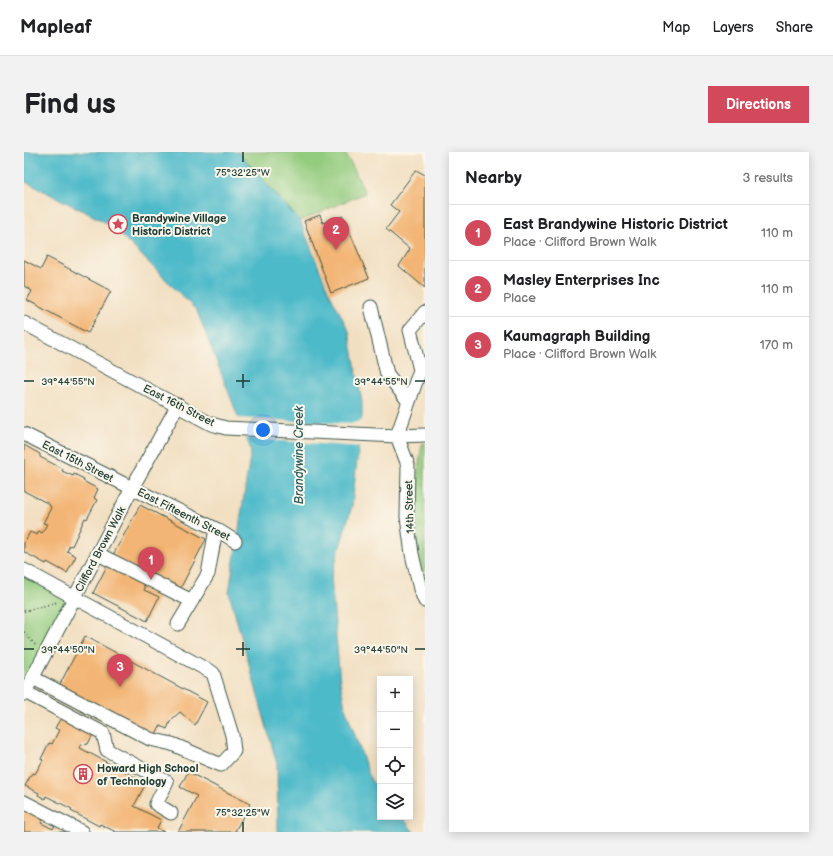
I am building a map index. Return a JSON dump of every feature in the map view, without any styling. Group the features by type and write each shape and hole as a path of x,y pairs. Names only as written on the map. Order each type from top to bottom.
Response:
{"street":[{"path":"371,308 387,374 409,402"},
{"path":"397,436 423,367 410,330 425,312"},
{"name":"East 16th Street","path":"24,324 211,424 226,428 397,436 425,435"},
{"name":"Clifford Brown Walk","path":"25,693 132,488 178,405"},
{"name":"East 15th Street","path":"24,434 132,488"},
{"name":"14th Street","path":"397,436 408,465 407,517 420,589 425,601"},
{"name":"East Fifteenth Street","path":"132,488 216,529 235,541"},
{"path":"178,624 208,574 216,529"},
{"path":"98,554 192,601"},
{"path":"24,570 93,609 213,673 232,735 234,751 221,765 172,744 150,739 32,678"},
{"path":"25,693 103,733 107,750 167,782 156,804 171,813"},
{"path":"24,802 82,832"}],"path":[{"path":"24,611 61,601"},
{"path":"24,632 38,647"}],"green space":[{"path":"238,152 344,152 365,193 300,221"},
{"path":"425,443 425,590 412,514 422,444"},
{"path":"24,570 75,598 24,685"}],"water":[{"name":"Brandywine Creek","path":"24,152 238,152 300,221 329,292 349,331 362,402 362,415 352,506 331,577 340,682 345,707 371,780 377,787 377,820 404,820 414,832 278,832 277,764 229,593 251,450 197,311 111,225 24,181"}],"pier":[{"path":"236,418 350,424 363,420 360,447 244,438"}],"building":[{"path":"416,170 425,175 425,288 399,266 410,249 386,229 399,212 390,205"},
{"path":"320,215 323,223 343,216 369,278 331,293 304,221"},
{"path":"47,257 111,291 88,333 27,300 32,291 24,286 24,260 41,269"},
{"path":"24,445 40,454 40,457 63,469 62,471 73,476 74,474 84,479 83,481 98,489 94,498 97,500 87,519 85,518 72,546 70,545 67,551 76,556 67,573 24,552 24,543 30,532 37,535 39,531 42,533 47,524 43,523 51,508 49,504 24,491"},
{"path":"140,505 206,539 179,591 112,557"},
{"path":"109,562 144,582 144,590 159,597 147,621 93,593"},
{"path":"85,636 207,702 195,725 180,712 171,720 167,729 160,726 155,736 59,686"},
{"name":"Howard High School of Technology","path":"62,716 94,732 88,744 81,745 80,748 146,783 134,806 161,820 157,828 164,832 116,832 100,824 99,826 71,811 72,809 46,796 45,799 38,795 39,793 25,786 32,773 35,774 43,760 41,759 49,743 52,744 59,730 55,728"},
{"path":"188,772 250,804 235,831 238,832 178,832 197,796 180,787"},
{"path":"26,810 43,819 41,823 53,829 55,825 67,832 24,832 24,814"}],"place":[{"name":"Brandywine Village Historic District","path":"118,224"},
{"name":"Masley Enterprises Inc","path":"336,250"},
{"name":"East Brandywine Historic District","path":"151,580"},
{"name":"Kaumagraph Building","path":"120,687"},
{"name":"Howard High School of Technology","path":"83,774"}]}
